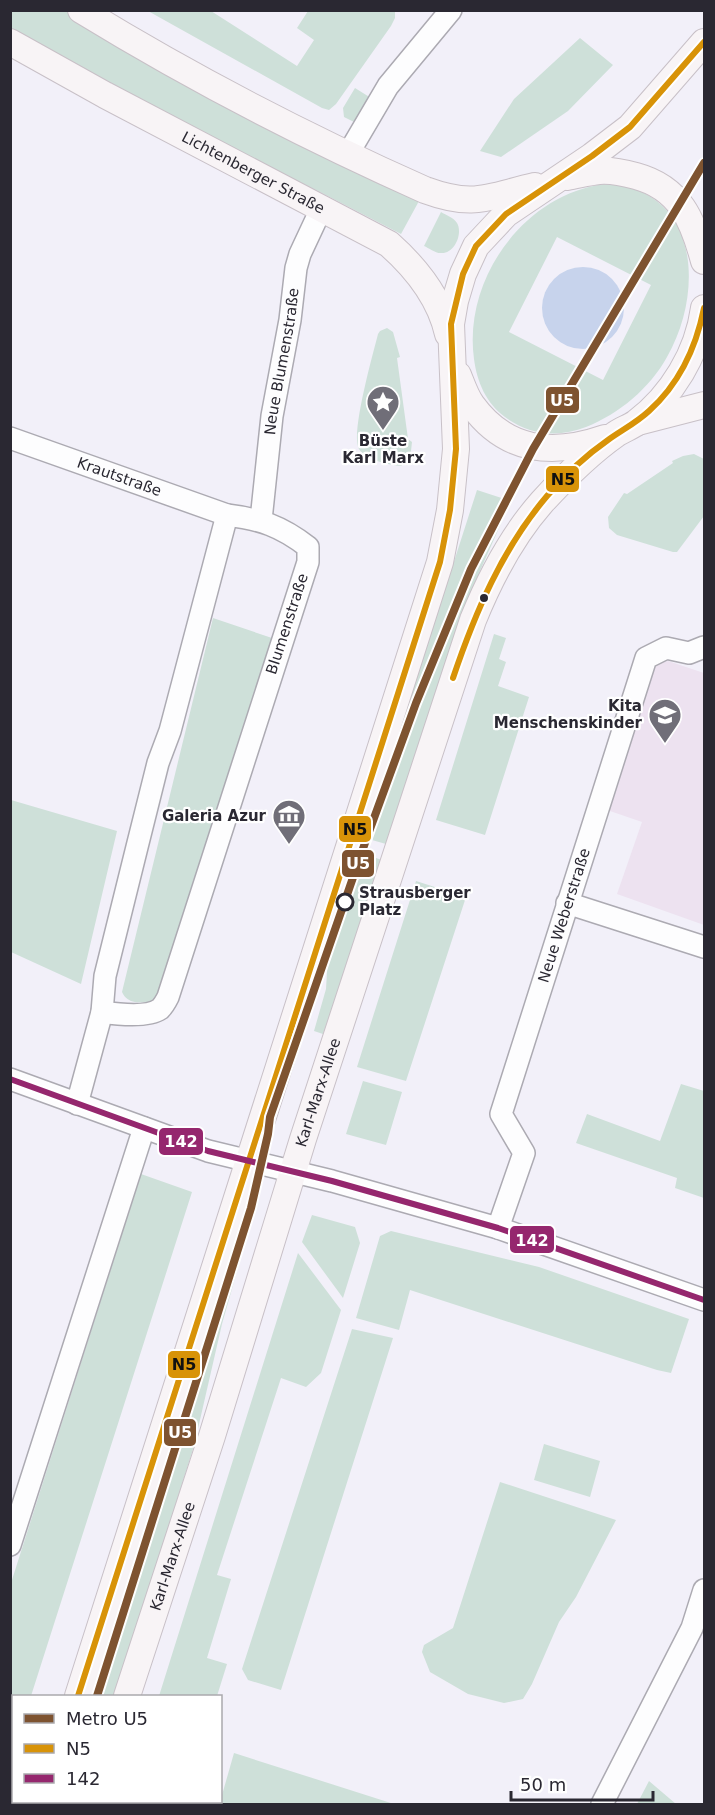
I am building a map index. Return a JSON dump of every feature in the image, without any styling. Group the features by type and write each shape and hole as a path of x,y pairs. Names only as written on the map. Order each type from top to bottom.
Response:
{"main road":[{"path":"81,10 162,59 233,98 425,190 446,197 473,201 600,171 630,174 657,183 668,190 686,212 696,232 705,261"},
{"name":"Lichtenberger Straße","path":"10,42 389,244 412,266 433,297 445,319 451,347"},
{"path":"78,1695 430,597 446,537 450,510 456,450 456,400 451,324 463,274 476,246 506,214 630,127 705,42"},
{"path":"626,429 653,407 686,365 699,333 705,308"},
{"path":"451,347 458,374 471,404 495,431 513,441 529,446 568,448 705,405"},
{"name":"Karl-Marx-Allee","path":"127,1695 208,1448 293,1172 473,620 494,573 508,549 541,504 579,464 626,429"}],"street":[{"path":"348,154 388,86 439,14"},
{"name":"Neue Blumenstraße","path":"261,520 272,416 290,320 296,268 307,237 322,207"},
{"name":"Krautstraße","path":"10,438 227,515"},
{"path":"77,1104 102,1012 105,976 138,841 158,763 170,731 227,515"},
{"name":"Blumenstraße","path":"102,1012 121,1015 153,1012 162,1008 170,990 308,562 308,547 274,525 261,520 227,515"},
{"name":"Neue Weberstraße","path":"498,1228 524,1153 501,1114 646,658 666,648 689,653 705,647"},
{"path":"567,903 705,947"},
{"path":"10,1079 208,1151 342,1184 498,1228 705,1300"},
{"path":"10,1545 144,1128"},
{"path":"602,1804 698,1621 705,1590"}],"shaded area":[{"path":"10,11 73,11 419,201 401,234 318,191 154,114 10,38"},
{"path":"148,11 211,11 297,66 314,40 297,28 308,11 395,11 395,18 391,26 336,104 329,110"},
{"path":"580,38 613,65 568,111 501,157 480,151 514,99"},
{"path":"355,88 371,98 356,123 344,117 343,108"},
{"path":"604,184 636,190 659,203 676,223 685,247 689,274 687,303 679,331 667,357 652,379 632,399 610,415 586,427 565,433 544,433 514,423 498,411 488,399 475,368 473,329 478,300 489,272 504,246 524,223 548,205 575,191","holes":["557,237 651,285 603,380 509,332"]},
{"path":"441,212 456,221 459,232 457,242 451,250 440,253 424,246"},
{"path":"387,328 393,332 400,357 397,358 408,439 412,442 410,460 401,466 372,459 362,453 357,441 363,394 378,334"},
{"path":"694,454 704,459 704,516 677,552 617,535 609,528 608,517 624,493 627,494 673,463 672,461"},
{"path":"477,490 511,501 464,607 386,844 365,838"},
{"path":"213,618 275,639 162,994 153,1003 135,1002 128,999 122,992"},
{"path":"494,634 506,638 499,659 506,662 498,686 529,697 485,835 436,820"},
{"name":"Kita Menschenskinder","path":"668,661 704,673 704,925 617,894 642,822 607,810 652,669"},
{"path":"11,800 117,831 81,984 11,952"},
{"path":"361,853 382,860 323,1034 314,1031 326,989 328,955"},
{"path":"416,881 466,897 406,1081 357,1067"},
{"path":"363,1081 402,1092 386,1145 346,1134"},
{"path":"681,1084 704,1091 704,1198 675,1188 677,1178 576,1143 587,1114 660,1141"},
{"path":"141,1174 192,1192 31,1695 12,1695 11,1760 11,1583"},
{"path":"247,1207 255,1208 222,1324 194,1446 115,1695 91,1695"},
{"path":"312,1215 355,1227 360,1243 343,1298 302,1242"},
{"path":"391,1231 539,1267 689,1319 671,1373 410,1290 399,1330 356,1318 380,1236"},
{"path":"298,1253 341,1310 321,1373 306,1387 281,1378 217,1575 231,1579 207,1658 227,1664 217,1695 159,1695"},
{"path":"352,1329 393,1338 281,1690 248,1680 242,1669"},
{"path":"544,1444 600,1461 590,1497 534,1480"},
{"path":"500,1482 616,1520 576,1597 559,1622 523,1699 504,1703 468,1694 430,1672 422,1652 424,1645 453,1628"},
{"path":"234,1753 394,1804 218,1804 222,1803 222,1795"},
{"path":"649,1781 676,1804 637,1804"}],"water":[{"path":"575,267 591,267 606,274 617,285 624,300 621,324 612,337 591,349 575,349 560,342 549,331 542,316 542,300 549,285 560,274"}],"metro line":[{"name":"U5","path":"97,1695 251,1208 270,1117 416,703 471,569 533,449 704,163"}],"transit line":[{"name":"N5","path":"78,1695 440,562 450,510 456,449 451,324 463,274 476,246 506,214 592,156 630,127 704,42"},
{"name":"N5","path":"453,678 491,582 516,538 531,516 568,473 600,446 644,415 669,389 691,351 704,308"},
{"name":"142","path":"10,1079 208,1151 332,1181 498,1228 704,1300"}],"place":[{"name":"Büste Karl Marx","path":"383,431"},
{"name":"Kita Menschenskinder","path":"665,744"},
{"name":"Galeria Azur","path":"289,845"},
{"name":"Strausberger Platz","path":"345,902"}]}
